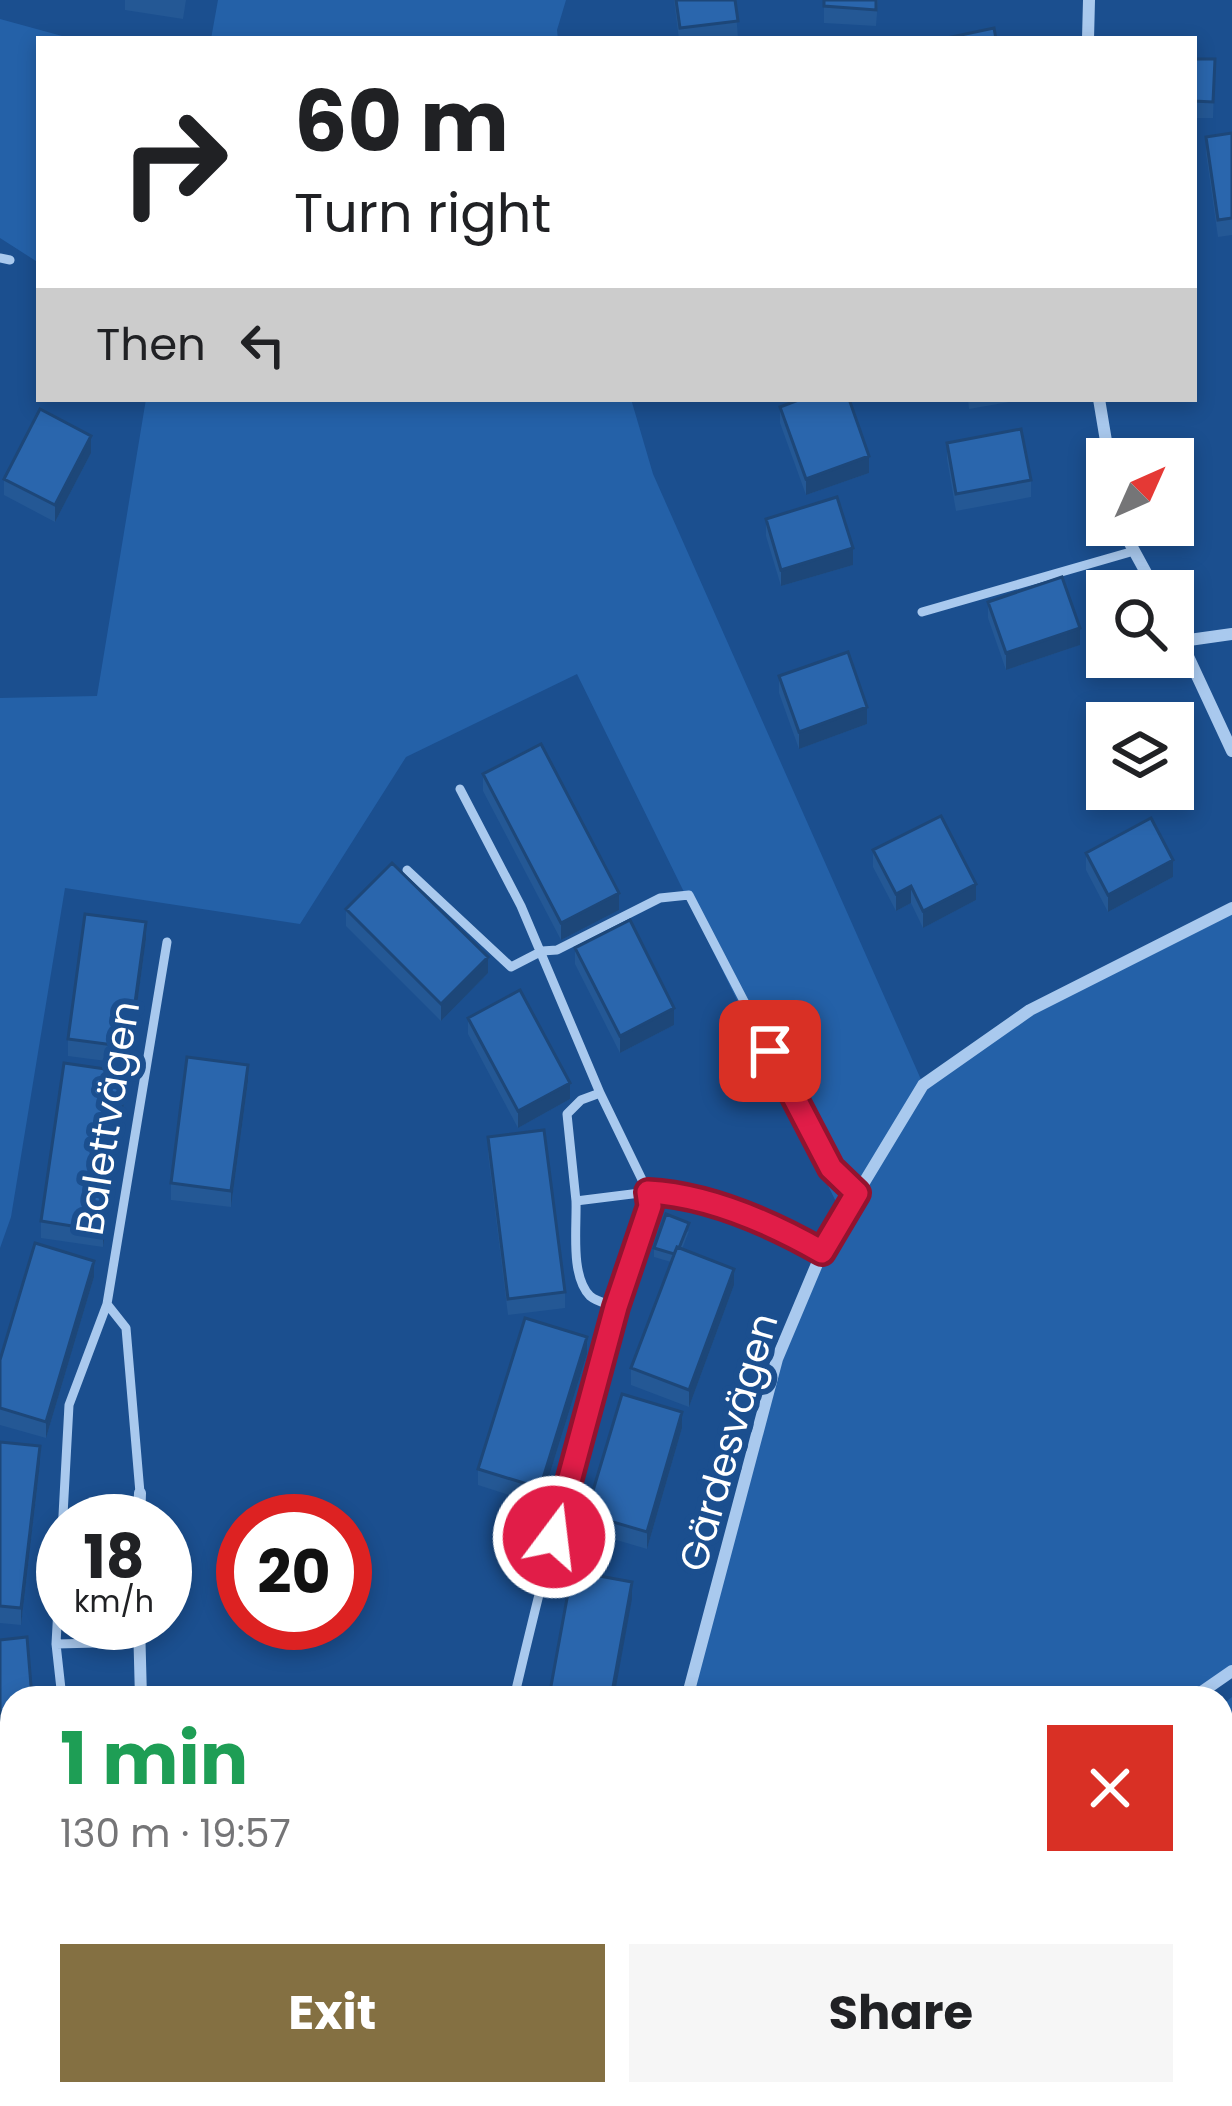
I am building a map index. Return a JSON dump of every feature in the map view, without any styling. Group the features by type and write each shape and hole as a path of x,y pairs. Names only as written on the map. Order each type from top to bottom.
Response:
{"street":[{"path":"1088,36 1089,0"},
{"path":"1100,402 1106,438"},
{"path":"1131,546 1144,570"},
{"path":"1194,639 1232,634"},
{"path":"1194,667 1232,751"},
{"name":"Gärdesvägen","path":"690,1686 778,1359 822,1252 923,1084 1030,1010 1232,908"},
{"path":"139,1650 141,1686"}],"lane":[{"path":"922,612 1134,551"},
{"path":"460,789 542,951 600,1093 648,1192 650,1206 616,1307 517,1686"},
{"path":"407,870 512,967 542,951 557,950 660,898 689,895 831,1168 857,1193"},
{"name":"Balettvägen","path":"64,1494 68,1405 107,1304 166,942"},
{"path":"600,1093 580,1100 567,1114 579,1271 593,1299 616,1307"},
{"path":"576,1201 673,1193 782,1229 822,1252"},
{"path":"107,1304 126,1328 140,1493"},
{"name":"Balettvägen","path":"57,1650 61,1686"}],"shaded area":[{"path":"218,0 566,0 558,36 212,36"},
{"path":"0,19 62,36 36,36 36,261 0,238"},
{"path":"146,402 632,402 653,474 923,1084 1030,1010 1232,908 1232,1671 1210,1686 688,1686 777,1359 843,1216 577,674 406,757 300,924 65,888 11,1217 0,1248 0,698 97,696"}],"building":[{"path":"676,0 735,0 738,21 680,28"},
{"path":"824,0 876,0 876,10 824,6"},
{"path":"994,28 995,36 956,36"},
{"path":"1197,59 1215,59 1213,102 1197,101"},
{"path":"1232,133 1232,218 1218,220 1206,137"},
{"path":"793,402 850,402 869,456 806,479 780,407"},
{"path":"40,409 91,436 55,505 4,479"},
{"path":"1021,429 1031,480 956,494 947,443"},
{"path":"837,497 853,548 781,570 766,519"},
{"path":"1062,577 1080,628 1006,653 988,602"},
{"path":"848,652 867,707 799,732 779,676"},
{"path":"541,744 619,893 561,923 483,774"},
{"path":"941,816 976,884 923,911 911,886 896,894 873,850"},
{"path":"1151,818 1173,860 1108,895 1086,853"},
{"path":"392,863 488,957 441,1004 346,909"},
{"path":"85,914 146,922 129,1047 68,1039"},
{"path":"630,920 674,1008 620,1036 575,948"},
{"path":"520,990 570,1083 518,1111 468,1018"},
{"path":"187,1057 248,1065 231,1191 171,1183"},
{"path":"64,1063 126,1072 103,1231 41,1221"},
{"path":"544,1130 565,1292 508,1299 488,1137"},
{"path":"666,1214 689,1223 674,1254 654,1248"},
{"path":"35,1243 94,1261 46,1422 0,1408 0,1360"},
{"path":"677,1247 734,1269 689,1390 631,1368"},
{"path":"525,1318 587,1337 540,1488 478,1469"},
{"path":"622,1394 682,1412 647,1532 586,1514"},
{"path":"0,1442 40,1446 21,1608 0,1606"},
{"path":"572,1571 632,1582 613,1686 551,1686"},
{"path":"27,1637 31,1686 0,1686 0,1640"}],"route":[{"path":"554,1537 616,1307 650,1206 648,1192 673,1193 782,1229 822,1252 857,1193 831,1168 770,1051"}]}
